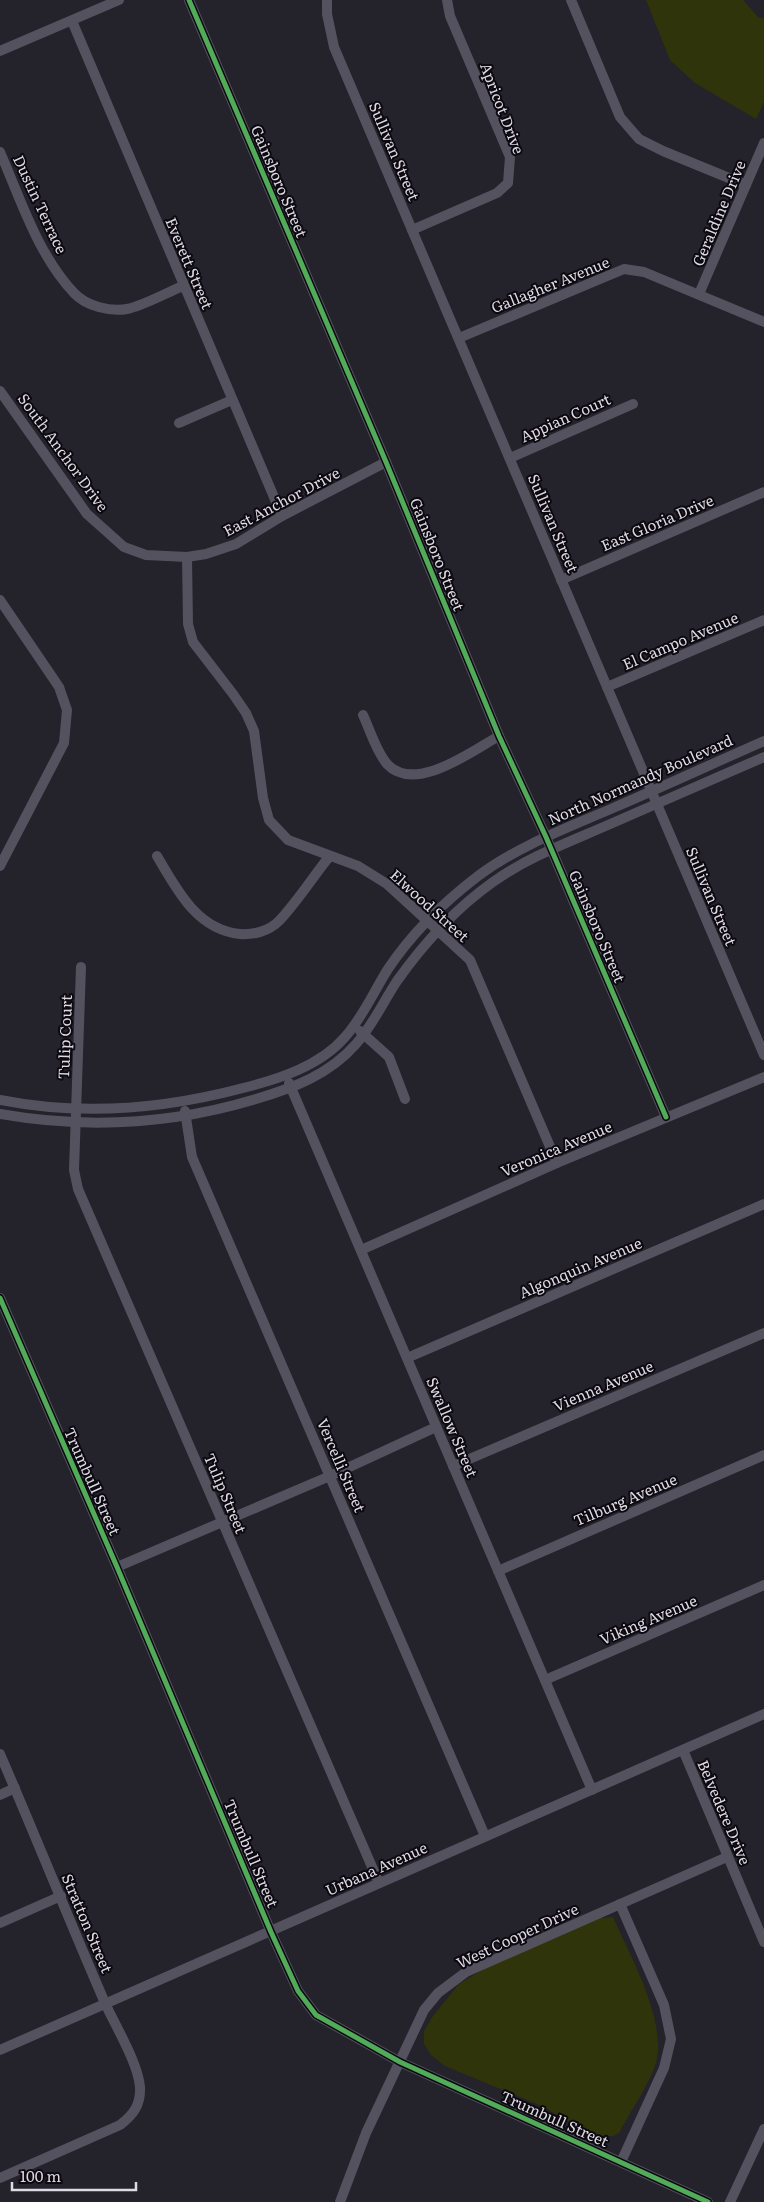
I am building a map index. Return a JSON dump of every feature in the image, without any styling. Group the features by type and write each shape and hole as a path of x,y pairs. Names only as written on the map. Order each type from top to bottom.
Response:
{"street":[{"path":"0,51 119,0"},
{"name":"Gainsboro Street","path":"190,0 500,736 546,837 666,1117"},
{"name":"Sullivan Street","path":"328,0 327,14 334,47 764,1055"},
{"name":"Apricot Drive","path":"412,230 497,193 508,183 510,157 450,16 447,0"},
{"path":"570,0 620,117 640,139 663,151 746,185"},
{"name":"Everett Street","path":"72,21 282,516"},
{"name":"Geraldine Drive","path":"699,294 764,143"},
{"name":"Dustin Terrace","path":"0,152 40,245 57,272 75,295 98,308 127,309 183,286"},
{"name":"Gallagher Avenue","path":"459,338 624,270 644,272 764,322"},
{"name":"South Anchor Drive","path":"0,391 87,514 124,547 146,555 186,557"},
{"path":"179,423 232,400"},
{"name":"Appian Court","path":"510,458 633,404"},
{"name":"East Anchor Drive","path":"186,557 206,554 236,544 282,516 386,462"},
{"name":"East Gloria Drive","path":"561,580 764,492"},
{"name":"Elwood Street","path":"186,557 188,624 193,642 233,694 246,713 254,731 263,798 270,820 288,840 329,857 358,866 387,884 470,960 557,1163"},
{"path":"0,866 64,744 67,710 59,687 1,603"},
{"name":"El Campo Avenue","path":"607,687 764,620"},
{"path":"363,715 387,764 405,774 418,775 437,769 500,736"},
{"name":"North Normandy Boulevard","path":"0,1100 76,1108 124,1108 183,1102 285,1076 312,1063 345,1038 396,958 427,921 479,875 511,855 546,837 764,741"},
{"name":"North Normandy Boulevard","path":"0,1114 32,1119 76,1122 117,1122 186,1116 238,1104 291,1088 314,1078 336,1063 364,1034 407,967 437,930 494,881 551,850 764,757"},
{"path":"157,856 179,892 207,924 226,933 253,935 278,922 329,857"},
{"name":"Tulip Court","path":"76,1108 81,968"},
{"path":"354,1026 389,1057 405,1098"},
{"name":"Swallow Street","path":"285,1076 592,1790"},
{"name":"Veronica Avenue","path":"361,1250 557,1163 764,1076"},
{"name":"Vercelli Street","path":"183,1102 192,1157 485,1836"},
{"name":"Tulip Street","path":"76,1108 74,1170 78,1189 379,1883"},
{"name":"Algonquin Avenue","path":"407,1358 764,1204"},
{"name":"Trumbull Street","path":"0,1298 117,1567 271,1932 298,1991 316,2015 400,2062 708,2202"},
{"name":"Vienna Avenue","path":"453,1466 764,1333"},
{"path":"117,1567 330,1476 436,1427"},
{"name":"Tilburg Avenue","path":"498,1570 764,1455"},
{"name":"Viking Avenue","path":"545,1680 764,1586"},
{"name":"Urbana Avenue","path":"0,2050 764,1714"},
{"name":"Belvedere Drive","path":"683,1750 764,1942"},
{"name":"Stratton Street","path":"0,1754 105,2003 138,2075 140,2089 139,2105 131,2116 120,2125 0,2178"},
{"path":"0,1795 15,1788"},
{"name":"West Cooper Drive","path":"340,2202 366,2133 424,2010 438,1993 466,1972 727,1857"},
{"path":"0,1923 61,1896"},
{"path":"620,1904 664,2005 671,2039 664,2068 621,2162"},
{"path":"730,2202 764,2129"}],"green space":[{"path":"646,0 743,0 759,18 764,18 764,102 756,119 695,83 670,60"},
{"path":"613,1917 638,1971 653,2013 658,2052 654,2069 619,2133 613,2136 600,2136 579,2128 544,2107 445,2066 431,2055 424,2044 424,2031 433,2016 459,1984 489,1966 599,1918"}],"cycle path":[{"path":"189,0 386,462 499,736 546,837 666,1117"},
{"path":"0,1298 117,1567 271,1932 298,1991 316,2015 400,2062 708,2202"}]}
